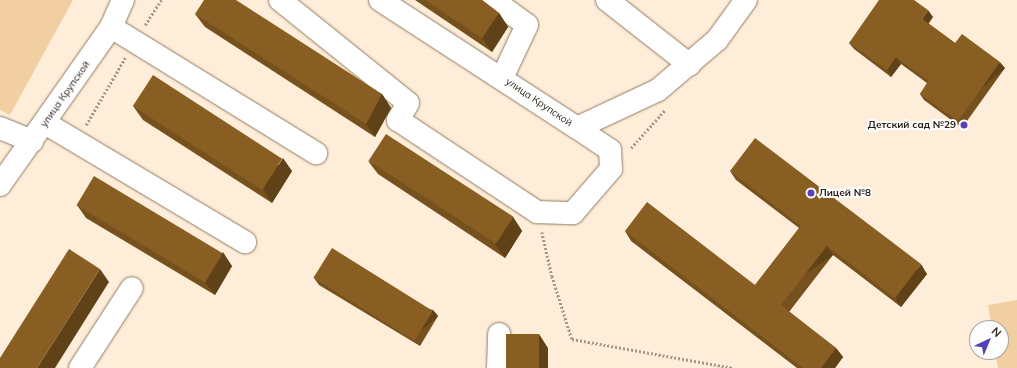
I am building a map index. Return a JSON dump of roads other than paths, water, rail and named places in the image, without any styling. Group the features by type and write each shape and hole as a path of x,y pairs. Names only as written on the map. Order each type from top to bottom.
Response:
{"street":[{"name":"улица Крупской","path":"0,185 111,27 123,0"},
{"path":"280,0 408,103 398,120 537,212 573,214 611,169 610,150 577,128"},
{"name":"улица Крупской","path":"380,0 577,128 658,90 690,65 717,40 746,0"},
{"path":"493,0 527,25 502,78"},
{"path":"607,0 690,65"},
{"path":"111,27 316,153"},
{"path":"45,123 245,242"},
{"path":"0,128 32,141"},
{"path":"80,368 132,288"},
{"path":"498,368 499,334"}],"place":[{"name":"Детский сад №29","path":"964,125"},
{"name":"Лицей №8","path":"811,193"}]}
